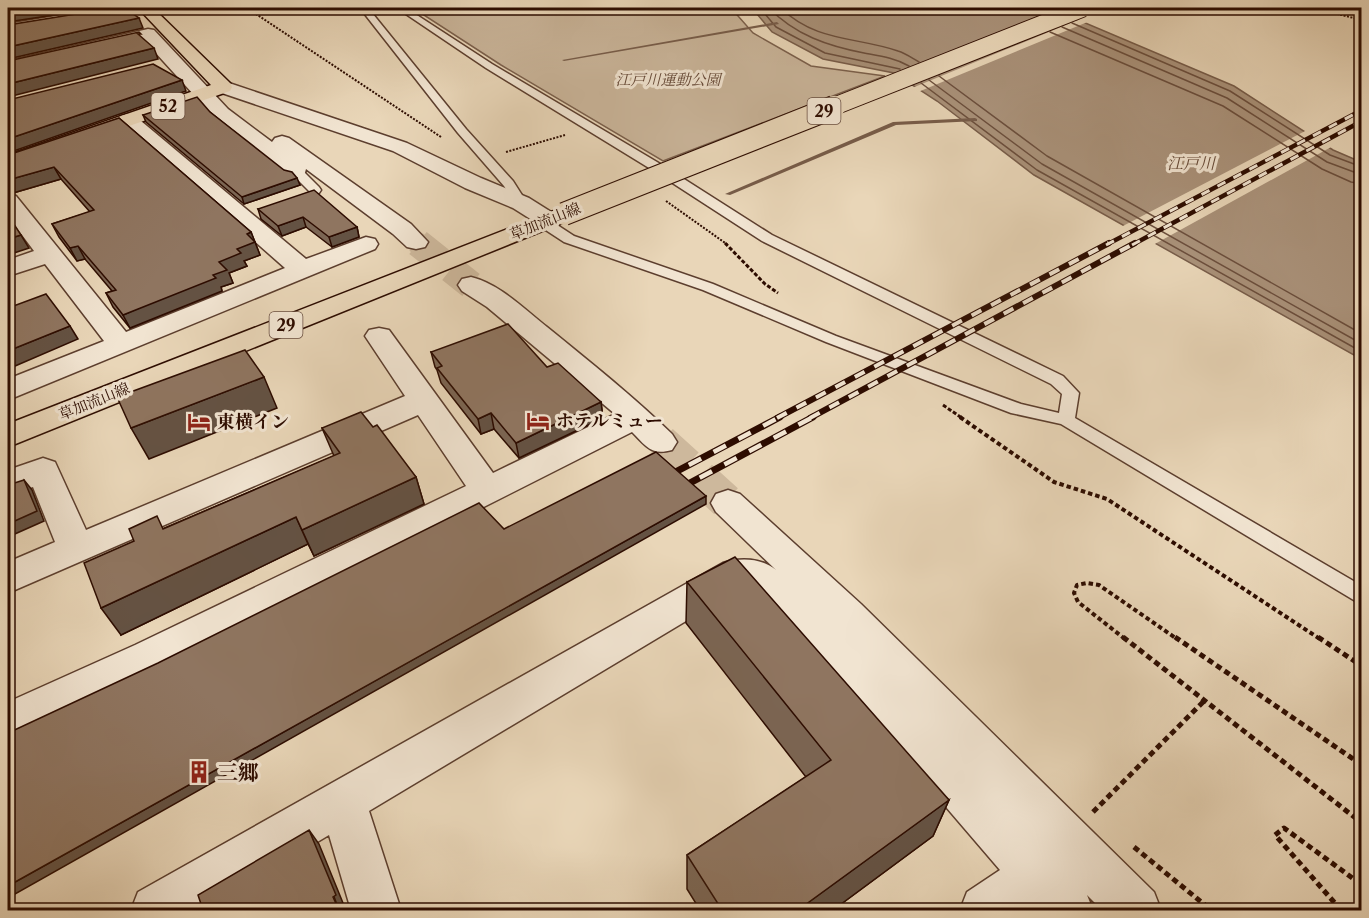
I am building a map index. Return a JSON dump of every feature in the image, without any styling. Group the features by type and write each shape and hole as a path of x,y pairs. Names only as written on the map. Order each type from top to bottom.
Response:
{"main road":[{"path":"145,8 215,90"},
{"name":"草加流山線","path":"8,436 552,219 1090,9"},
{"name":"52","path":"8,162 215,90"}],"street":[{"path":"8,29 129,8"},
{"path":"8,66 148,34 174,63 215,90 402,229 416,242"},
{"path":"153,69 174,63"},
{"path":"215,90 221,113 296,171"},
{"path":"215,90 244,96 400,147 552,219"},
{"path":"128,120 238,217 303,270"},
{"path":"293,198 315,190"},
{"path":"8,201 122,344"},
{"path":"238,217 261,209"},
{"path":"8,390 366,244"},
{"path":"8,268 49,254"},
{"path":"471,285 497,301 618,400 661,442"},
{"path":"379,336 486,489"},
{"path":"8,578 424,400"},
{"path":"8,723 149,657 635,417"},
{"path":"8,483 43,470 76,549"},
{"path":"728,502 848,615 1136,910"},
{"path":"156,910 736,573 757,576 828,641 1068,910"},
{"path":"343,803 376,910"},
{"path":"985,910 1036,874"}],"lane":[{"path":"364,8 485,158 509,184 520,203"},
{"path":"401,8 489,66 658,168 767,238 1057,380 1071,393 1066,420"},
{"path":"296,171 315,190"},
{"path":"552,219 570,240 708,287 831,339 1017,409 1066,420 1362,597"}],"path":[{"path":"247,8 439,137 485,158"},
{"path":"1090,9 1126,12 1142,8"},
{"path":"1313,8 1362,20"},
{"path":"1343,8 1362,13"},
{"path":"508,152 573,132"},
{"path":"938,401 1054,482 1107,499 1362,666"},
{"path":"1362,765 1099,585 1087,583 1077,585 1074,593 1078,602 1362,823"},
{"path":"1092,813 1205,700"},
{"path":"1341,910 1275,835 1284,828 1362,885"}],"green space":[{"name":"江戸川運動公園","path":"413,8 731,8 753,33 811,66 885,76 663,161 501,65"}],"water":[{"name":"江戸川","path":"752,8 1050,8 1234,86 1333,150 1361,162 1361,359 1034,175 937,101 894,73 823,59 772,32"}],"pier":[{"path":"1083,18 1090,21 918,92 912,88"},
{"path":"1307,130 1333,146 1153,245 1121,227"}],"building":[{"path":"8,8 32,8 8,11"},
{"path":"124,8 139,18 8,47 8,25"},
{"path":"139,32 141,34 138,34 154,48 8,84 8,61"},
{"path":"153,64 182,80 8,139 8,100"},
{"path":"197,97 210,112 297,178 242,197 143,115"},
{"path":"119,118 251,232 247,234 255,242 237,249 241,253 219,262 227,270 213,275 216,278 123,315 106,293 116,290 78,246 70,248 52,224 94,210 54,167 8,180 8,155"},
{"path":"314,190 357,227 329,237 303,217 278,226 258,209"},
{"path":"8,215 21,235 8,239"},
{"path":"46,294 70,326 8,351 8,308"},
{"path":"508,324 547,367 558,363 601,402 516,443 491,413 478,419 437,368 442,366 431,352"},
{"path":"245,350 264,377 131,428 117,397"},
{"path":"361,412 373,427 377,425 416,477 302,530 296,517 101,608 84,563 134,541 129,529 157,516 163,529 340,453 322,428"},
{"path":"656,452 706,496 8,886 8,847 11,845 8,838 8,733 158,663 479,503 504,529"},
{"path":"24,480 37,511 8,524 8,485"},
{"path":"735,557 949,800 798,910 722,910 687,855 831,760 687,582"},
{"path":"309,830 336,895 333,897 339,910 203,910 198,895"}],"waterway":[{"path":"564,60 777,23"},
{"path":"728,194 895,123 975,120"}],"tunnel":[{"path":"416,242 420,245"},
{"path":"418,243 471,285"},
{"path":"661,442 728,503"}],"railway":[{"path":"1106,245 1362,110"},
{"path":"1132,245 1362,121"},
{"path":"777,418 1109,243"},
{"path":"810,418 1135,243"},
{"path":"664,478 780,417"},
{"path":"675,491 813,417"}],"place":[{"name":"ホテルミュー","path":"538,421"},
{"name":"東横イン","path":"199,422"},
{"name":"三郷","path":"199,772"}]}
